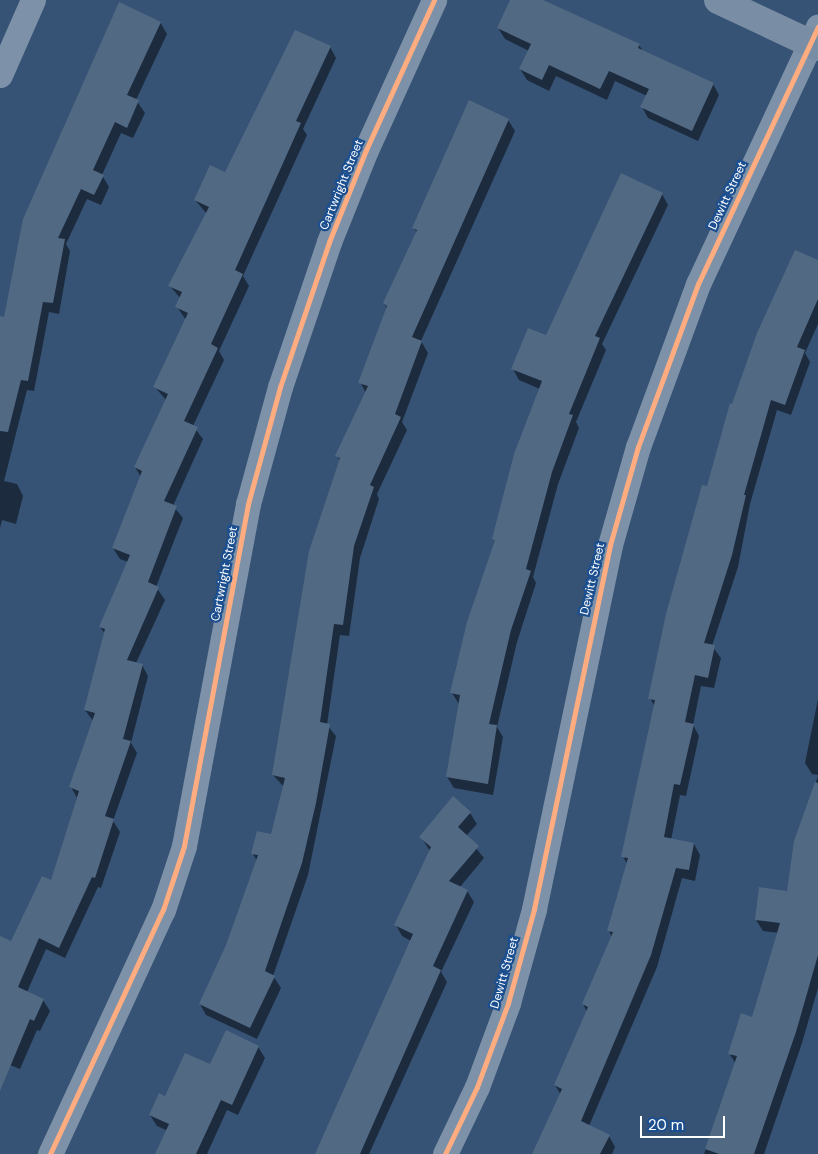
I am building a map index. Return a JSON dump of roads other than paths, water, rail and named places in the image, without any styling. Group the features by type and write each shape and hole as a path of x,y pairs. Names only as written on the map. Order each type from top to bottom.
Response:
{"street":[{"path":"0,75 33,0"},
{"name":"Cartwright Street","path":"50,1154 163,910 184,846 248,504 280,387 336,224 434,0"},
{"path":"718,0 815,39"},
{"name":"Dewitt Street","path":"446,1154 477,1087 508,1003 534,909 610,545 638,447 698,284 815,39"}]}
